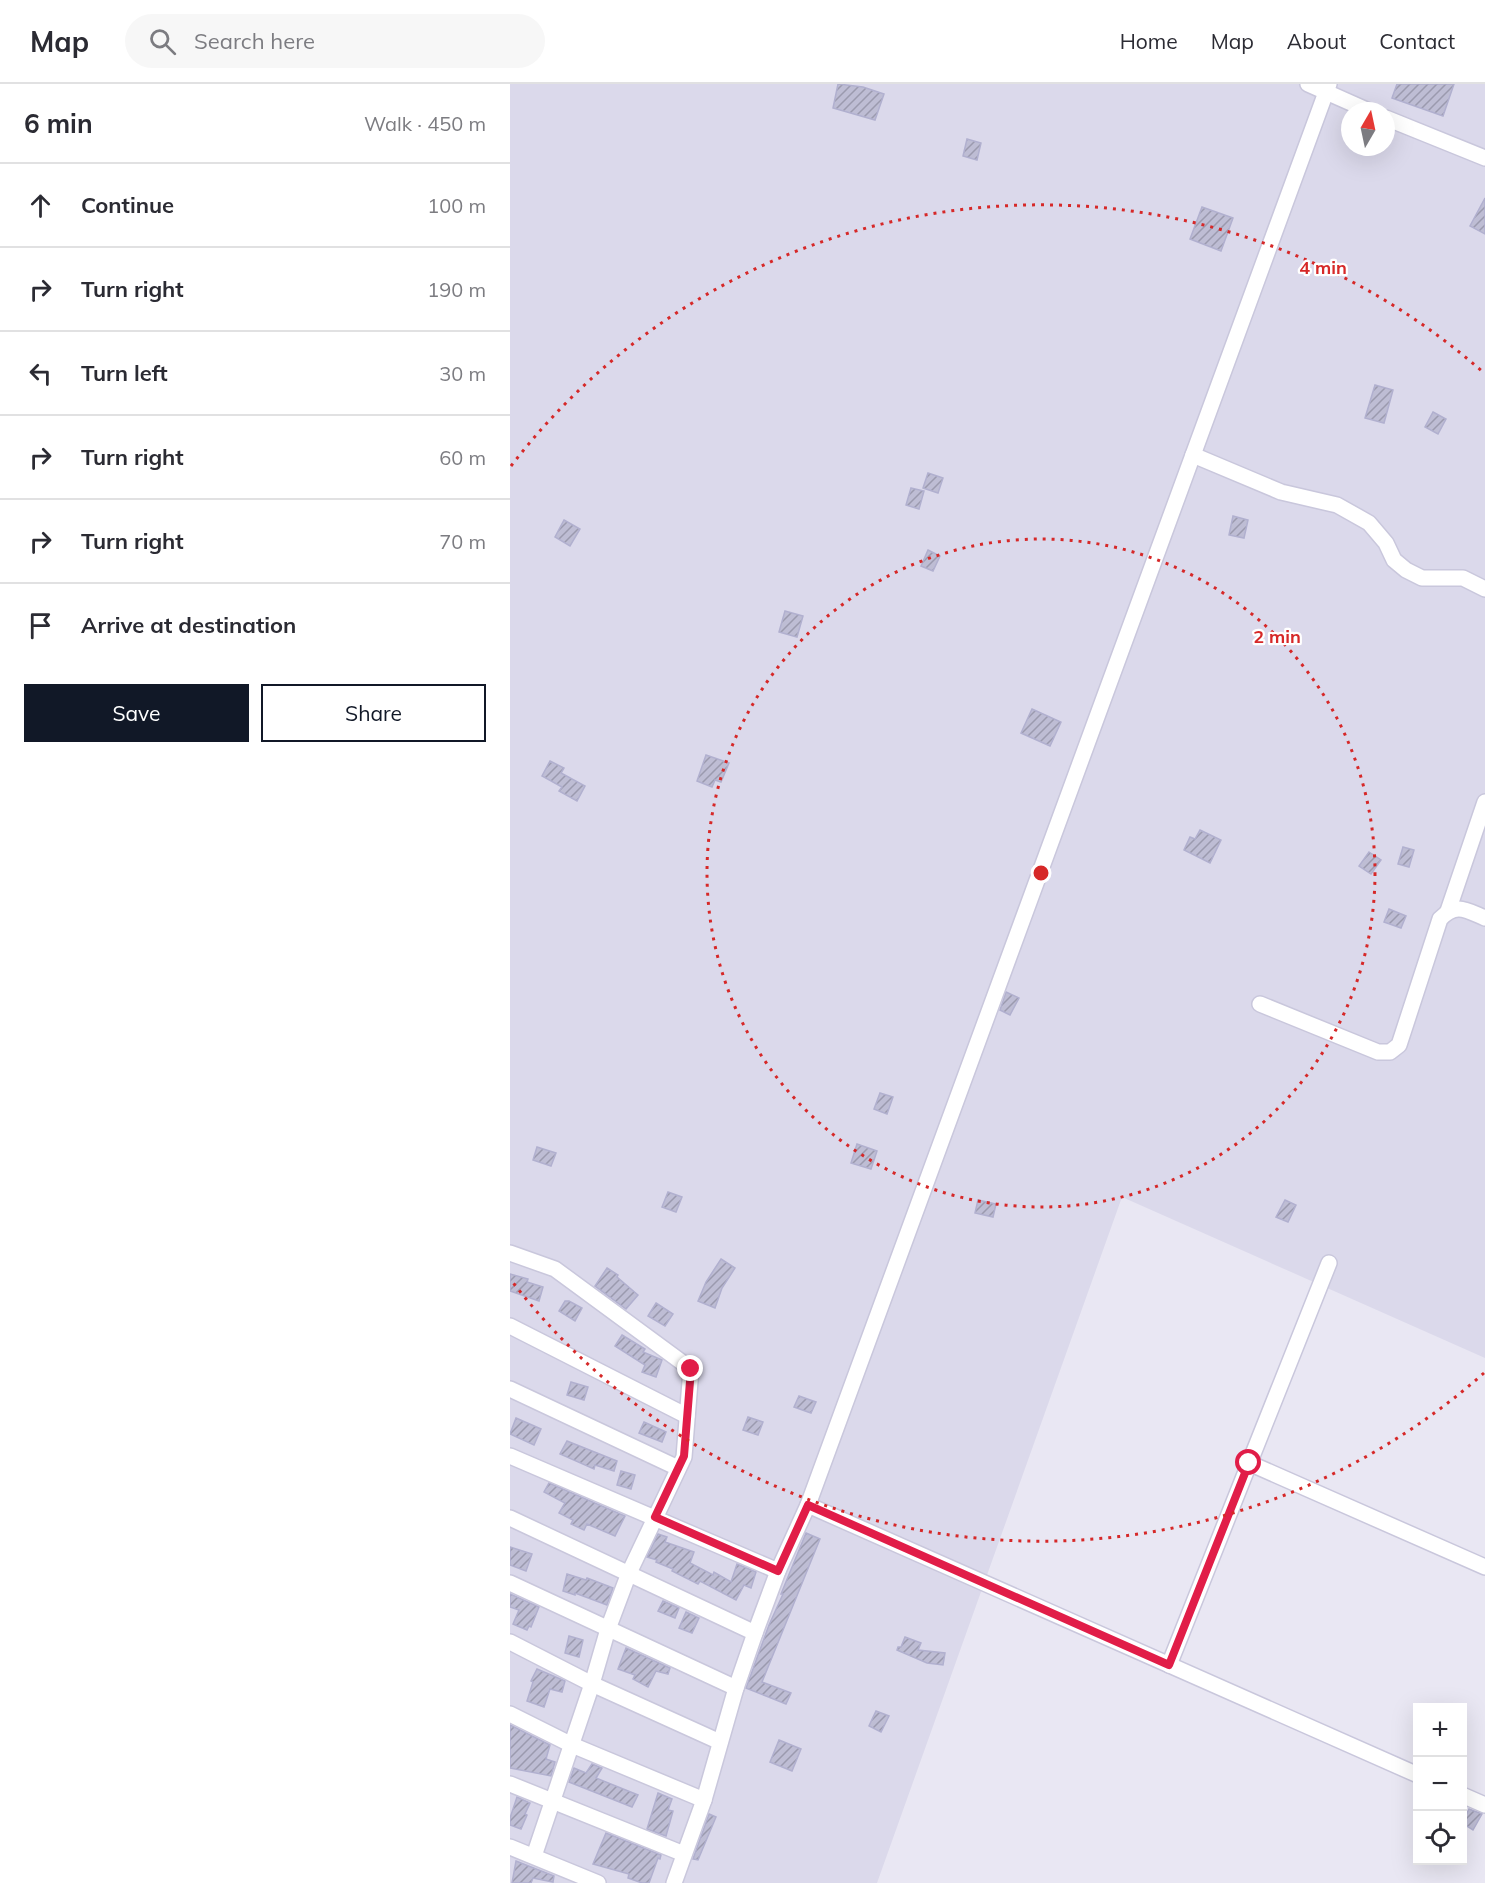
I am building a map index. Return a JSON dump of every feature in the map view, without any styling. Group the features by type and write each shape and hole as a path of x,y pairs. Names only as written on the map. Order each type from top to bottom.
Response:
{"street":[{"path":"1308,84 1327,89 1352,102"},
{"path":"674,1883 704,1800 736,1688 755,1632 778,1571 808,1505 1327,89"},
{"path":"1395,122 1485,158"},
{"path":"1193,455 1281,492 1337,505 1369,523 1386,543 1395,560 1406,570 1422,578 1463,578 1485,589"},
{"path":"1260,1004 1378,1052 1390,1052 1399,1045 1440,919 1448,911 1485,802"},
{"path":"1448,911 1462,908 1485,918"},
{"path":"510,1253 555,1269 691,1369 684,1456 629,1573 608,1629 592,1684 534,1856"},
{"path":"1169,1665 1329,1263"},
{"path":"510,1326 687,1416"},
{"path":"510,1389 678,1468"},
{"path":"510,1456 778,1571"},
{"path":"1249,1463 1485,1567"},
{"path":"808,1505 1413,1773"},
{"path":"510,1518 755,1632"},
{"path":"510,1583 736,1688"},
{"path":"510,1642 592,1684 720,1742"},
{"path":"510,1714 572,1745 704,1800"},
{"path":"510,1784 684,1854"},
{"path":"1467,1797 1485,1804"},
{"path":"510,1847 598,1883"}],"shaded area":[{"path":"510,84 1485,84 1485,1358 1122,1197 877,1883 510,1883"}],"building":[{"path":"838,84 863,87 884,94 875,120 833,108"},
{"path":"1397,84 1454,84 1443,116 1392,98"},
{"path":"967,139 981,143 977,160 963,156"},
{"path":"1485,198 1485,234 1470,226"},
{"path":"1202,207 1233,218 1221,251 1190,239"},
{"path":"1375,385 1393,390 1384,423 1365,418"},
{"path":"1433,412 1446,419 1438,434 1425,427"},
{"path":"928,473 943,478 938,493 923,488"},
{"path":"911,488 924,491 919,509 906,505"},
{"path":"1233,516 1248,520 1244,538 1229,535"},
{"path":"564,520 580,529 570,546 555,537"},
{"path":"928,550 940,556 933,571 921,566"},
{"path":"785,611 803,616 797,637 779,632"},
{"path":"1032,709 1061,722 1050,746 1021,733"},
{"path":"706,755 729,763 721,782 715,780 712,787 697,781"},
{"path":"550,761 564,768 561,773 585,786 577,801 559,791 562,787 542,776"},
{"path":"1200,830 1221,840 1210,863 1184,850 1190,837 1195,839"},
{"path":"1403,847 1414,850 1409,867 1398,864"},
{"path":"1369,852 1381,860 1371,874 1359,866"},
{"path":"1389,909 1406,916 1401,928 1384,922"},
{"path":"1006,992 1019,998 1010,1015 1000,1010"},
{"path":"880,1093 893,1097 887,1114 874,1109"},
{"path":"857,1144 877,1151 871,1169 851,1163"},
{"path":"537,1147 556,1153 551,1166 533,1160"},
{"path":"668,1192 682,1197 676,1212 662,1207"},
{"path":"978,1200 996,1204 993,1217 975,1213"},
{"path":"1285,1200 1296,1205 1288,1222 1276,1217"},
{"path":"721,1259 735,1268 722,1288 715,1308 698,1301 706,1282"},
{"path":"607,1268 618,1275 617,1277 638,1295 626,1309 595,1286"},
{"path":"510,1274 528,1279 527,1282 543,1287 539,1301 510,1291"},
{"path":"565,1301 582,1308 575,1321 559,1311"},
{"path":"656,1303 673,1314 665,1326 648,1316"},
{"path":"622,1335 645,1349 643,1352 662,1360 656,1377 642,1372 645,1365 615,1346"},
{"path":"571,1382 588,1387 584,1400 567,1395"},
{"path":"799,1396 816,1402 811,1413 794,1407"},
{"path":"748,1417 763,1422 758,1435 743,1430"},
{"path":"516,1418 541,1429 534,1445 510,1434"},
{"path":"644,1422 666,1432 662,1442 639,1433"},
{"path":"567,1441 617,1461 614,1471 595,1465 594,1469 560,1454"},
{"path":"621,1471 635,1475 631,1489 617,1485"},
{"path":"549,1483 625,1516 615,1536 587,1524 584,1530 571,1524 573,1520 559,1513 565,1503 544,1492"},
{"path":"806,1533 820,1539 762,1682 791,1693 786,1704 746,1688"},
{"path":"658,1534 667,1537 665,1542 694,1552 690,1563 713,1575 714,1572 731,1582 737,1564 756,1572 751,1588 744,1585 736,1600 700,1581 698,1584 656,1562 657,1560 647,1557"},
{"path":"510,1547 532,1554 526,1571 510,1565"},
{"path":"567,1574 586,1580 587,1578 613,1588 607,1605 563,1591"},
{"path":"510,1594 539,1607 531,1627 529,1626 527,1630 513,1624 519,1610 510,1607"},
{"path":"663,1601 679,1608 675,1618 658,1611"},
{"path":"686,1612 699,1618 692,1633 679,1628"},
{"path":"569,1636 583,1640 579,1657 565,1653"},
{"path":"905,1637 921,1643 918,1650 945,1653 943,1665 927,1663 897,1650 901,1647"},
{"path":"626,1648 670,1668 668,1674 656,1671 648,1687 633,1679 635,1675 618,1669"},
{"path":"537,1669 565,1681 562,1692 550,1689 544,1707 527,1701 533,1682 531,1681"},
{"path":"876,1711 889,1716 881,1732 869,1726"},
{"path":"510,1725 550,1745 546,1759 555,1762 551,1776 510,1768"},
{"path":"779,1740 801,1749 792,1771 770,1762"},
{"path":"592,1764 602,1768 596,1778 638,1795 632,1807 569,1782 574,1768 586,1773"},
{"path":"658,1793 672,1799 668,1810 673,1811 666,1836 647,1829"},
{"path":"517,1797 530,1803 521,1829 510,1825"},
{"path":"1469,1809 1482,1814 1473,1830 1467,1826"},
{"path":"709,1814 716,1817 698,1860 693,1859"},
{"path":"606,1833 661,1855 649,1883 642,1883 628,1878 629,1874 593,1864"},
{"path":"516,1861 554,1876 553,1882 533,1878 531,1883 512,1883"}],"route":[{"path":"691,1369 684,1456 655,1517 778,1571 808,1505 1169,1665 1249,1463"}]}
